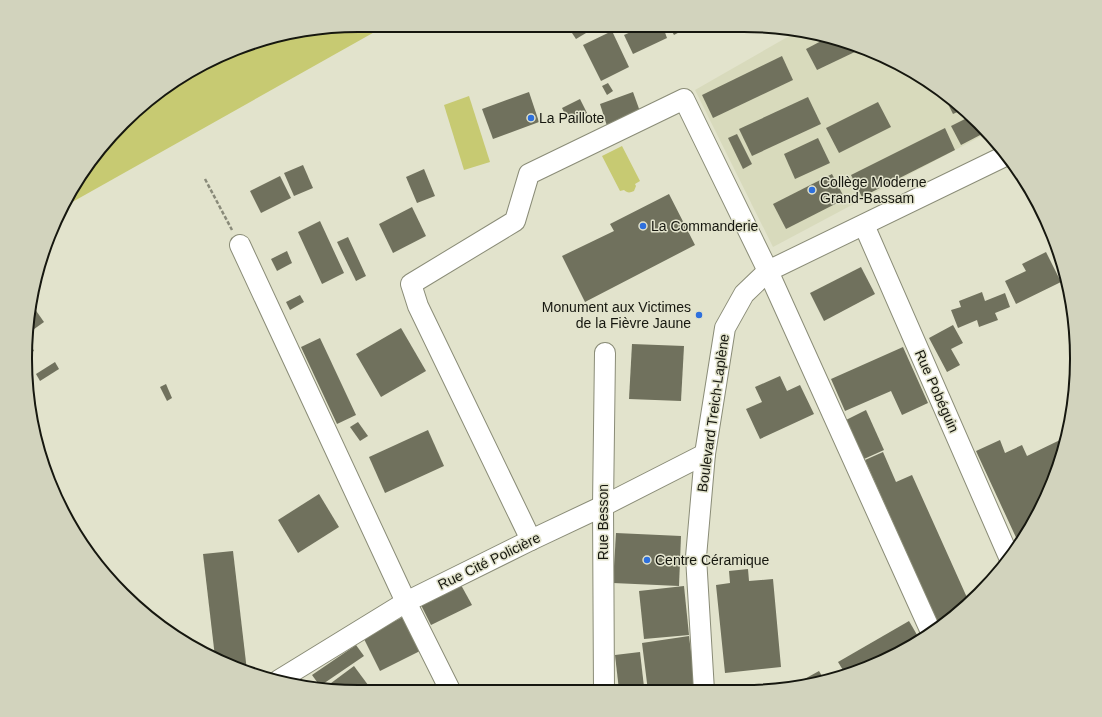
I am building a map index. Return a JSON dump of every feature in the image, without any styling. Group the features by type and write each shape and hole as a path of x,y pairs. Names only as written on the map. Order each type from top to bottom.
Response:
{"street":[{"path":"531,540 418,306 411,284 515,221 528,174 684,99 768,271 929,627"},
{"name":"Boulevard Treich-Laplène","path":"704,685 696,557 705,454 725,328 744,294 768,271 1001,158"},
{"name":"Rue Pobéguin","path":"864,224 1007,552"},
{"path":"240,245 406,602 448,685"},
{"name":"Rue Besson","path":"604,685 603,506 605,353"},
{"name":"Rue Cité Policière","path":"285,677 406,602 603,506 705,454"}],"path":[{"path":"205,179 240,245"}],"shaded area":[{"path":"375,32 72,202 87,177 113,143 143,113 160,99 195,76 234,57 274,43 316,35"},
{"name":"Collège Moderne Grand-Bassam","path":"790,36 807,38 848,49 907,76 942,99 959,113 982,136 773,247 695,90"},
{"path":"469,96 490,162 464,170 444,105"},
{"path":"622,146 640,181 635,184 636,186 634,191 630,192 626,192 624,190 620,191 602,156"}],"building":[{"path":"571,32 588,32 576,39"},
{"path":"612,32 629,67 601,81 583,45"},
{"path":"631,32 665,32 667,38 633,54 624,35"},
{"path":"672,32 680,32 674,35"},
{"path":"821,41 855,52 817,70 806,49"},
{"path":"782,56 793,80 713,118 702,95"},
{"path":"608,83 613,91 607,95 602,86"},
{"path":"529,92 539,122 493,139 482,109"},
{"path":"633,92 642,117 608,129 600,104"},
{"path":"808,97 821,124 752,156 739,129"},
{"path":"580,99 587,113 569,122 562,108"},
{"path":"878,102 891,127 839,153 826,128"},
{"path":"948,104 958,112 953,114"},
{"path":"965,119 981,135 961,145 951,126"},
{"path":"945,128 955,150 862,197 851,175"},
{"path":"737,134 752,164 743,169 728,138"},
{"path":"818,138 830,163 795,179 784,154"},
{"path":"303,165 313,188 294,196 284,173"},
{"path":"424,169 435,196 417,203 406,177"},
{"path":"832,174 845,199 786,229 773,204"},
{"path":"280,176 291,198 261,213 250,191"},
{"path":"669,194 695,245 585,302 562,256 614,231 610,224"},
{"path":"412,207 426,236 393,253 379,224"},
{"path":"320,221 344,273 322,284 298,232"},
{"path":"348,237 366,276 356,281 337,242"},
{"path":"287,251 292,263 277,271 271,259"},
{"path":"1046,252 1061,282 1016,304 1005,281 1026,271 1022,264"},
{"path":"861,267 875,294 824,321 810,293"},
{"path":"982,292 985,301 1005,293 1010,307 995,313 998,320 979,327 977,320 958,328 951,310 961,307 959,301"},
{"path":"300,295 304,302 290,310 286,302"},
{"path":"36,310 44,322 34,329"},
{"path":"953,325 963,343 951,349 960,365 947,372 929,338"},
{"path":"401,328 426,371 381,397 356,354"},
{"path":"320,338 356,415 337,424 301,347"},
{"path":"632,344 684,346 681,401 629,399"},
{"path":"903,347 928,403 902,415 891,391 845,411 831,379"},
{"path":"55,362 59,369 40,381 36,374"},
{"path":"780,376 787,391 800,385 814,414 760,439 746,409 762,402 755,387"},
{"path":"166,384 172,398 167,401 160,387"},
{"path":"866,410 884,450 864,459 846,420"},
{"path":"358,422 368,436 360,441 350,427"},
{"path":"428,430 444,466 385,493 369,457"},
{"path":"1000,440 1005,453 1022,445 1027,456 1060,440 1045,483 1036,503 1016,538 976,451"},
{"path":"883,452 896,482 912,475 967,596 937,621 865,460"},
{"path":"319,494 339,527 298,553 278,520"},
{"name":"Centre Céramique","path":"616,533 681,536 679,586 613,583"},
{"path":"233,551 246,665 214,651 203,554"},
{"path":"748,569 749,581 773,579 781,667 725,673 716,585 730,583 729,571"},
{"path":"461,585 472,605 431,625 421,605"},
{"path":"684,586 689,635 644,639 639,591"},
{"path":"403,617 420,651 380,671 363,637"},
{"path":"909,621 917,635 888,651 848,668 843,670 838,662"},
{"path":"689,636 695,685 647,685 642,643"},
{"path":"356,645 364,656 325,683 317,682 312,675"},
{"path":"640,652 644,685 618,685 615,655"},
{"path":"354,666 368,685 358,685 331,683"},
{"path":"819,671 822,676 807,679 804,679"}],"place":[{"name":"La Paillote","path":"531,118"},
{"name":"Collège Moderne Grand-Bassam","path":"812,190"},
{"name":"La Commanderie","path":"643,226"},
{"name":"Monument aux Victimes de la Fièvre Jaune","path":"699,315"},
{"name":"Centre Céramique","path":"647,560"}]}
